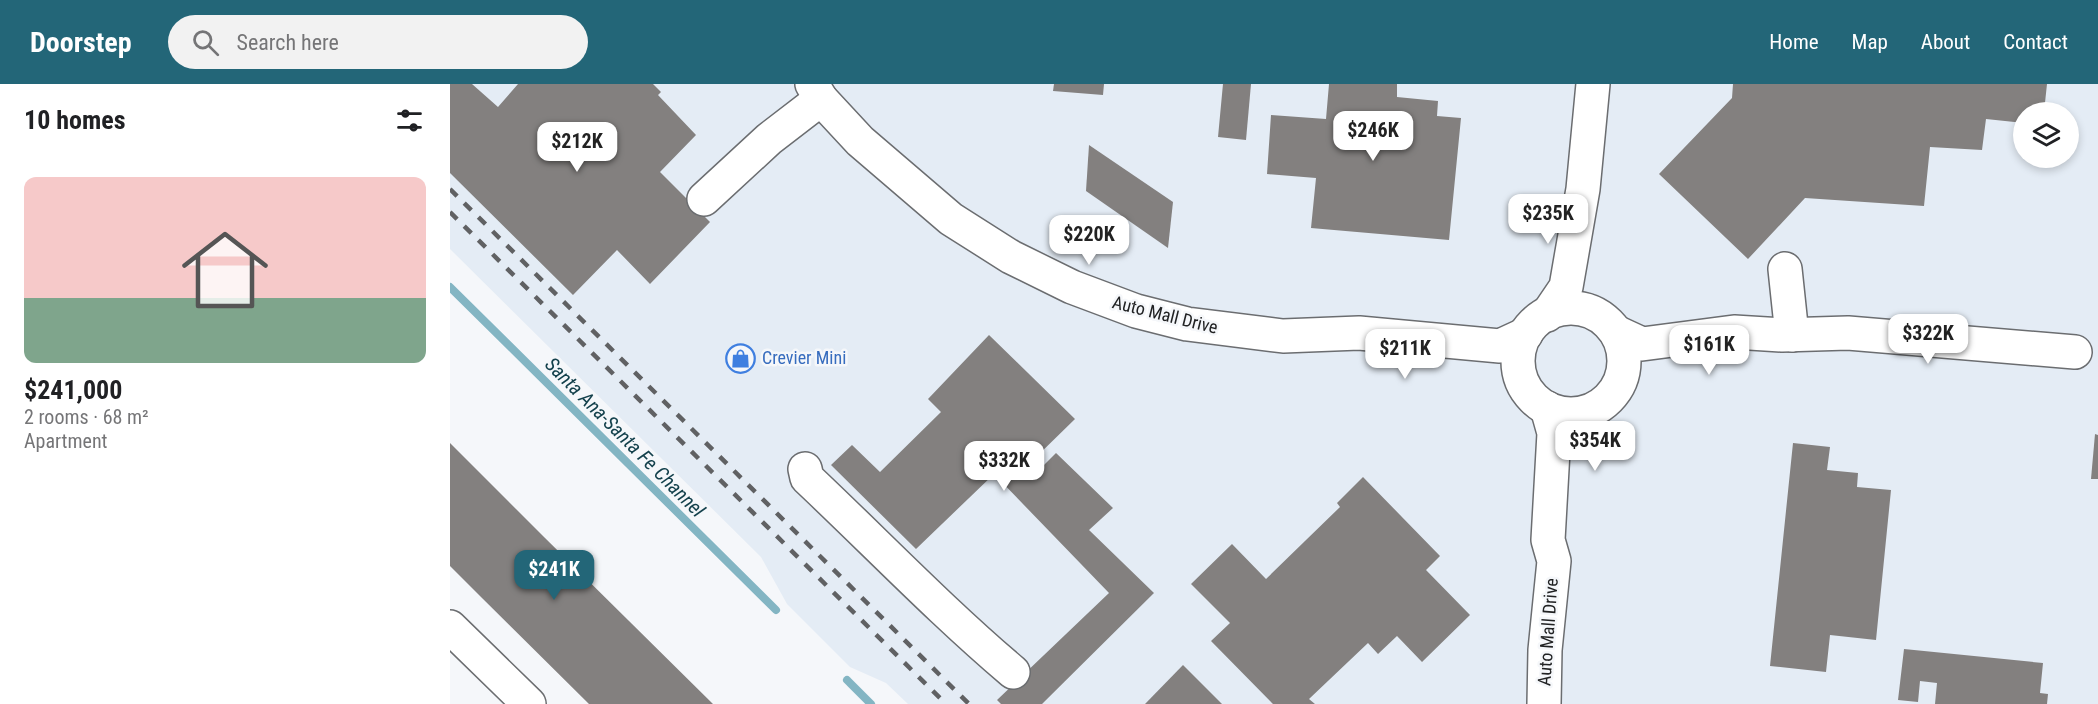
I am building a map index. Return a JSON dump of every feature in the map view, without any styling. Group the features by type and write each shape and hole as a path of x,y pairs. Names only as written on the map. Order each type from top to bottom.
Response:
{"street":[{"path":"1583,189 1588,288 1623,351 1624,366 1611,397 1586,413 1565,414 1547,408 1529,394 1522,380 1518,358 1520,343 1566,287 1583,189 1593,84"},
{"path":"704,199 822,89"},
{"name":"Auto Mall Drive","path":"822,89 868,129 886,162 924,197 980,239 1072,287 1136,311 1187,324 1240,333 1305,337 1359,333 1500,346 1536,325"},
{"path":"1785,269 1787,335"},
{"path":"1536,325 1568,308 1605,322 1642,344 1734,332 1787,335 1881,335 2075,352"},
{"path":"1618,381 1641,360 1732,347 1787,335"},
{"name":"Auto Mall Drive","path":"1305,337 1359,350 1495,363 1522,380"},
{"name":"Auto Mall Drive","path":"1544,704 1545,650 1554,561 1548,540 1554,433 1547,408"},
{"name":"Auto Mall Drive","path":"1554,561 1564,542 1573,435 1586,413"},
{"path":"805,470 807,478 909,574 951,620 1013,672"},
{"path":"450,627 529,704"}],"shaded area":[{"path":"450,84 2098,84 2098,704 908,704 886,683 850,667 787,604 761,557 450,249"}],"building":[{"path":"450,84 472,84 498,107 518,84 653,84 661,92 658,95 696,135 660,172 710,222 650,284 617,250 573,295 450,173"},
{"path":"1054,84 1104,84 1103,95 1053,91"},
{"path":"1223,84 1251,84 1246,140 1218,137"},
{"path":"1329,84 1397,84 1397,97 1438,101 1437,116 1461,118 1449,240 1311,228 1316,178 1267,174 1271,115 1326,119"},
{"path":"1733,84 2047,84 2045,102 2013,102 2013,122 1986,119 1982,150 1930,147 1924,206 1805,198 1748,259 1659,174 1732,98"},
{"path":"1089,145 1173,202 1168,248 1086,191"},
{"path":"989,335 1075,419 1031,462 1039,470 1056,453 1113,508 1089,530 1154,593 1042,704 1001,704 997,700 1109,593 994,474 916,549 831,465 852,445 880,472 941,412 928,399"},
{"path":"2095,434 2098,435 2098,479 2091,479"},
{"path":"450,443 713,704 589,704 482,598 450,566"},
{"path":"1793,443 1830,447 1827,470 1858,473 1857,487 1891,490 1876,640 1830,635 1826,672 1770,666"},
{"path":"1363,477 1440,556 1426,570 1470,615 1422,662 1397,636 1378,654 1368,643 1309,699 1315,704 1273,704 1211,641 1230,623 1191,584 1232,544 1266,579 1340,507 1337,503"},
{"path":"1904,649 2043,663 2040,693 2048,694 2047,704 1935,704 1937,683 1920,681 1918,702 1898,700"},
{"path":"1183,665 1222,704 1145,704"}],"waterway":[{"name":"Santa Ana-Santa Fe Channel","path":"450,287 776,610"},
{"name":"Santa Ana-Santa Fe Channel","path":"847,680 871,704"}],"railway":[{"path":"450,189 969,704"},
{"path":"450,212 946,704"}],"place":[{"name":"Crevier Mini","path":"741,358"}]}
